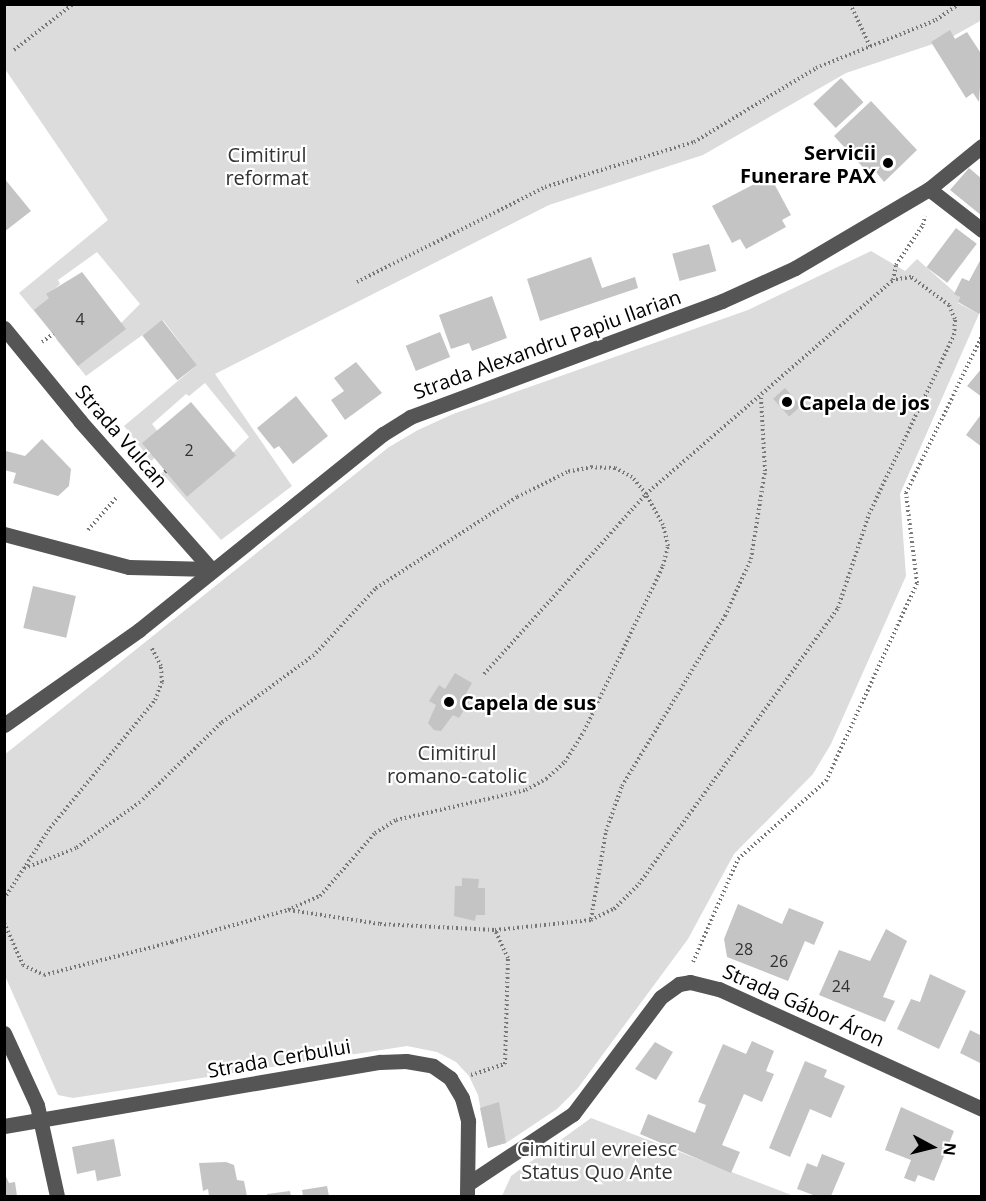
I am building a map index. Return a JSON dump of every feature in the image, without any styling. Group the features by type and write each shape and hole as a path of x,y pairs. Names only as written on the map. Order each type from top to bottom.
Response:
{"street":[{"name":"Strada Alexandru Papiu Ilarian","path":"4,725 139,630 211,569 410,417 722,301 854,237 929,189 981,146"},
{"path":"929,189 981,230"},
{"name":"Strada Vulcan","path":"4,328 80,421 211,569"},
{"path":"4,534 129,567 211,569"},
{"name":"Strada Gábor Áron","path":"468,1190 573,1114 662,997 679,984 698,981 981,1109"},
{"path":"4,1033 42,1120 57,1197"},
{"name":"Strada Cerbului","path":"4,1126 381,1062 433,1066 450,1078"},
{"path":"450,1078 462,1098 468,1121 468,1190"}],"path":[{"path":"14,50 74,4"},
{"path":"404,4 437,4"},
{"path":"850,4 870,46"},
{"path":"357,282 545,188 694,142 816,68 936,20 959,4"},
{"path":"893,279 896,265 923,225 926,209"},
{"path":"288,910 380,924 495,930 591,920 614,909 639,884 838,608 869,514 954,335 955,319 949,305 911,277 893,279 761,397 646,494 484,674"},
{"path":"39,345 53,334"},
{"path":"691,965 738,859 826,781 917,583 906,493 981,336"},
{"path":"591,920 606,831 622,786 724,616 751,559 765,471 761,397"},
{"path":"4,923 23,965 44,975 288,910 320,896 375,833 396,820 526,790 565,762 663,566 668,546 663,525 646,494 632,477 615,468 592,467 567,472 517,497 375,589 314,655 221,723 140,802 76,848 22,869"},
{"path":"159,477 166,471"},
{"path":"88,530 116,498"},
{"path":"4,899 50,828 155,700 162,682 161,666 149,643"},
{"path":"450,1078 505,1064 508,958 495,930"}],"green space":[{"name":"Cimitirul reformat","path":"981,4 982,20 948,39 846,73 703,155 549,205 215,374 292,486 221,540 162,473 179,458 213,472 249,437 205,383 189,396 186,394 152,424 169,446 151,461 124,426 197,365 163,320 86,376 56,339 72,325 107,337 140,304 97,252 58,280 60,284 47,295 65,316 49,329 19,293 108,220 5,69 4,5"},
{"name":"Cimitirul romano-catolic","path":"871,251 905,271 917,259 960,297 958,303 979,314 900,494 906,576 831,744 813,774 734,854 688,939 578,1088 557,1109 506,1143 488,1148 478,1095 469,1076 456,1062 437,1052 407,1046 73,1098 58,1095 5,976 4,755 389,447 418,430 453,414 748,310"},
{"name":"Cimitirul evreiesc Status Quo Ante","path":"591,1118 794,1196 502,1196 511,1176"}],"building":[{"path":"950,30 955,39 967,32 982,55 979,102 973,93 966,98 931,42"},
{"path":"841,78 864,102 836,128 813,104"},
{"path":"871,101 917,150 884,182 876,172 871,176 834,136"},
{"path":"969,168 982,179 982,216 950,190"},
{"path":"770,176 791,215 782,220 786,227 746,249 740,239 732,243 712,206"},
{"path":"4,178 31,211 4,232"},
{"path":"956,228 977,244 947,283 927,267"},
{"path":"709,244 716,271 680,281 672,254"},
{"path":"591,257 602,288 635,277 638,288 540,321 527,279"},
{"path":"982,257 982,310 979,314 958,302 960,297 954,294 962,278 969,281"},
{"path":"82,272 126,329 78,366 34,310 49,298 46,294"},
{"path":"492,296 507,338 472,351 469,343 451,349 439,315"},
{"path":"162,320 197,365 177,380 142,335"},
{"path":"440,332 450,357 416,371 406,346"},
{"path":"356,362 382,393 345,420 331,400 344,391 334,378"},
{"path":"982,368 982,397 967,386"},
{"name":"Capela de jos","path":"785,388 801,406 789,417 773,399"},
{"path":"296,396 328,436 293,464 279,446 274,449 257,428"},
{"path":"191,402 236,456 187,497 142,443"},
{"path":"982,413 982,447 966,435"},
{"path":"42,439 71,469 69,486 58,496 13,483 16,473 4,470 6,451 25,456"},
{"path":"33,586 76,596 66,638 23,628"},
{"name":"Capela de sus","path":"455,673 472,683 463,699 469,702 459,718 453,715 441,731 434,730 428,723 436,705 429,701 439,685 445,689"},
{"path":"462,878 479,879 478,888 485,888 485,915 476,915 475,921 454,916 455,886 462,886"},
{"path":"738,904 782,924 789,908 824,922 814,945 805,941 788,981 727,957 724,939"},
{"path":"886,929 907,941 883,997 895,1001 885,1022 819,995 839,950 870,961"},
{"path":"930,974 966,991 939,1049 897,1029 911,999 920,1002"},
{"path":"970,1030 982,1036 982,1064 960,1053"},
{"path":"752,1041 774,1051 766,1071 774,1074 762,1102 744,1094 722,1145 740,1152 731,1173 640,1134 648,1114 695,1133 706,1105 698,1102 723,1044 746,1054"},
{"path":"655,1042 673,1052 656,1080 635,1069"},
{"path":"805,1061 827,1070 824,1077 845,1086 831,1118 810,1109 790,1157 769,1148"},
{"path":"499,1102 506,1143 488,1148 480,1108"},
{"path":"901,1107 954,1131 934,1181 918,1175 915,1182 904,1178 911,1160 885,1150"},
{"path":"114,1139 121,1176 97,1181 95,1170 77,1174 72,1147"},
{"path":"822,1154 845,1163 831,1196 816,1196 797,1189 807,1163 817,1167"},
{"path":"226,1162 234,1165 237,1180 244,1181 247,1196 209,1196 208,1189 203,1191 199,1163"},
{"path":"5,1174 9,1183 15,1182 17,1196 5,1196"},
{"path":"327,1186 329,1196 303,1196 302,1190"},
{"path":"290,1191 291,1196 267,1196 267,1194"}],"place":[{"name":"Servicii Funerare PAX","path":"888,163"},
{"name":"Capela de jos","path":"787,402"},
{"name":"Capela de sus","path":"449,702"}]}
